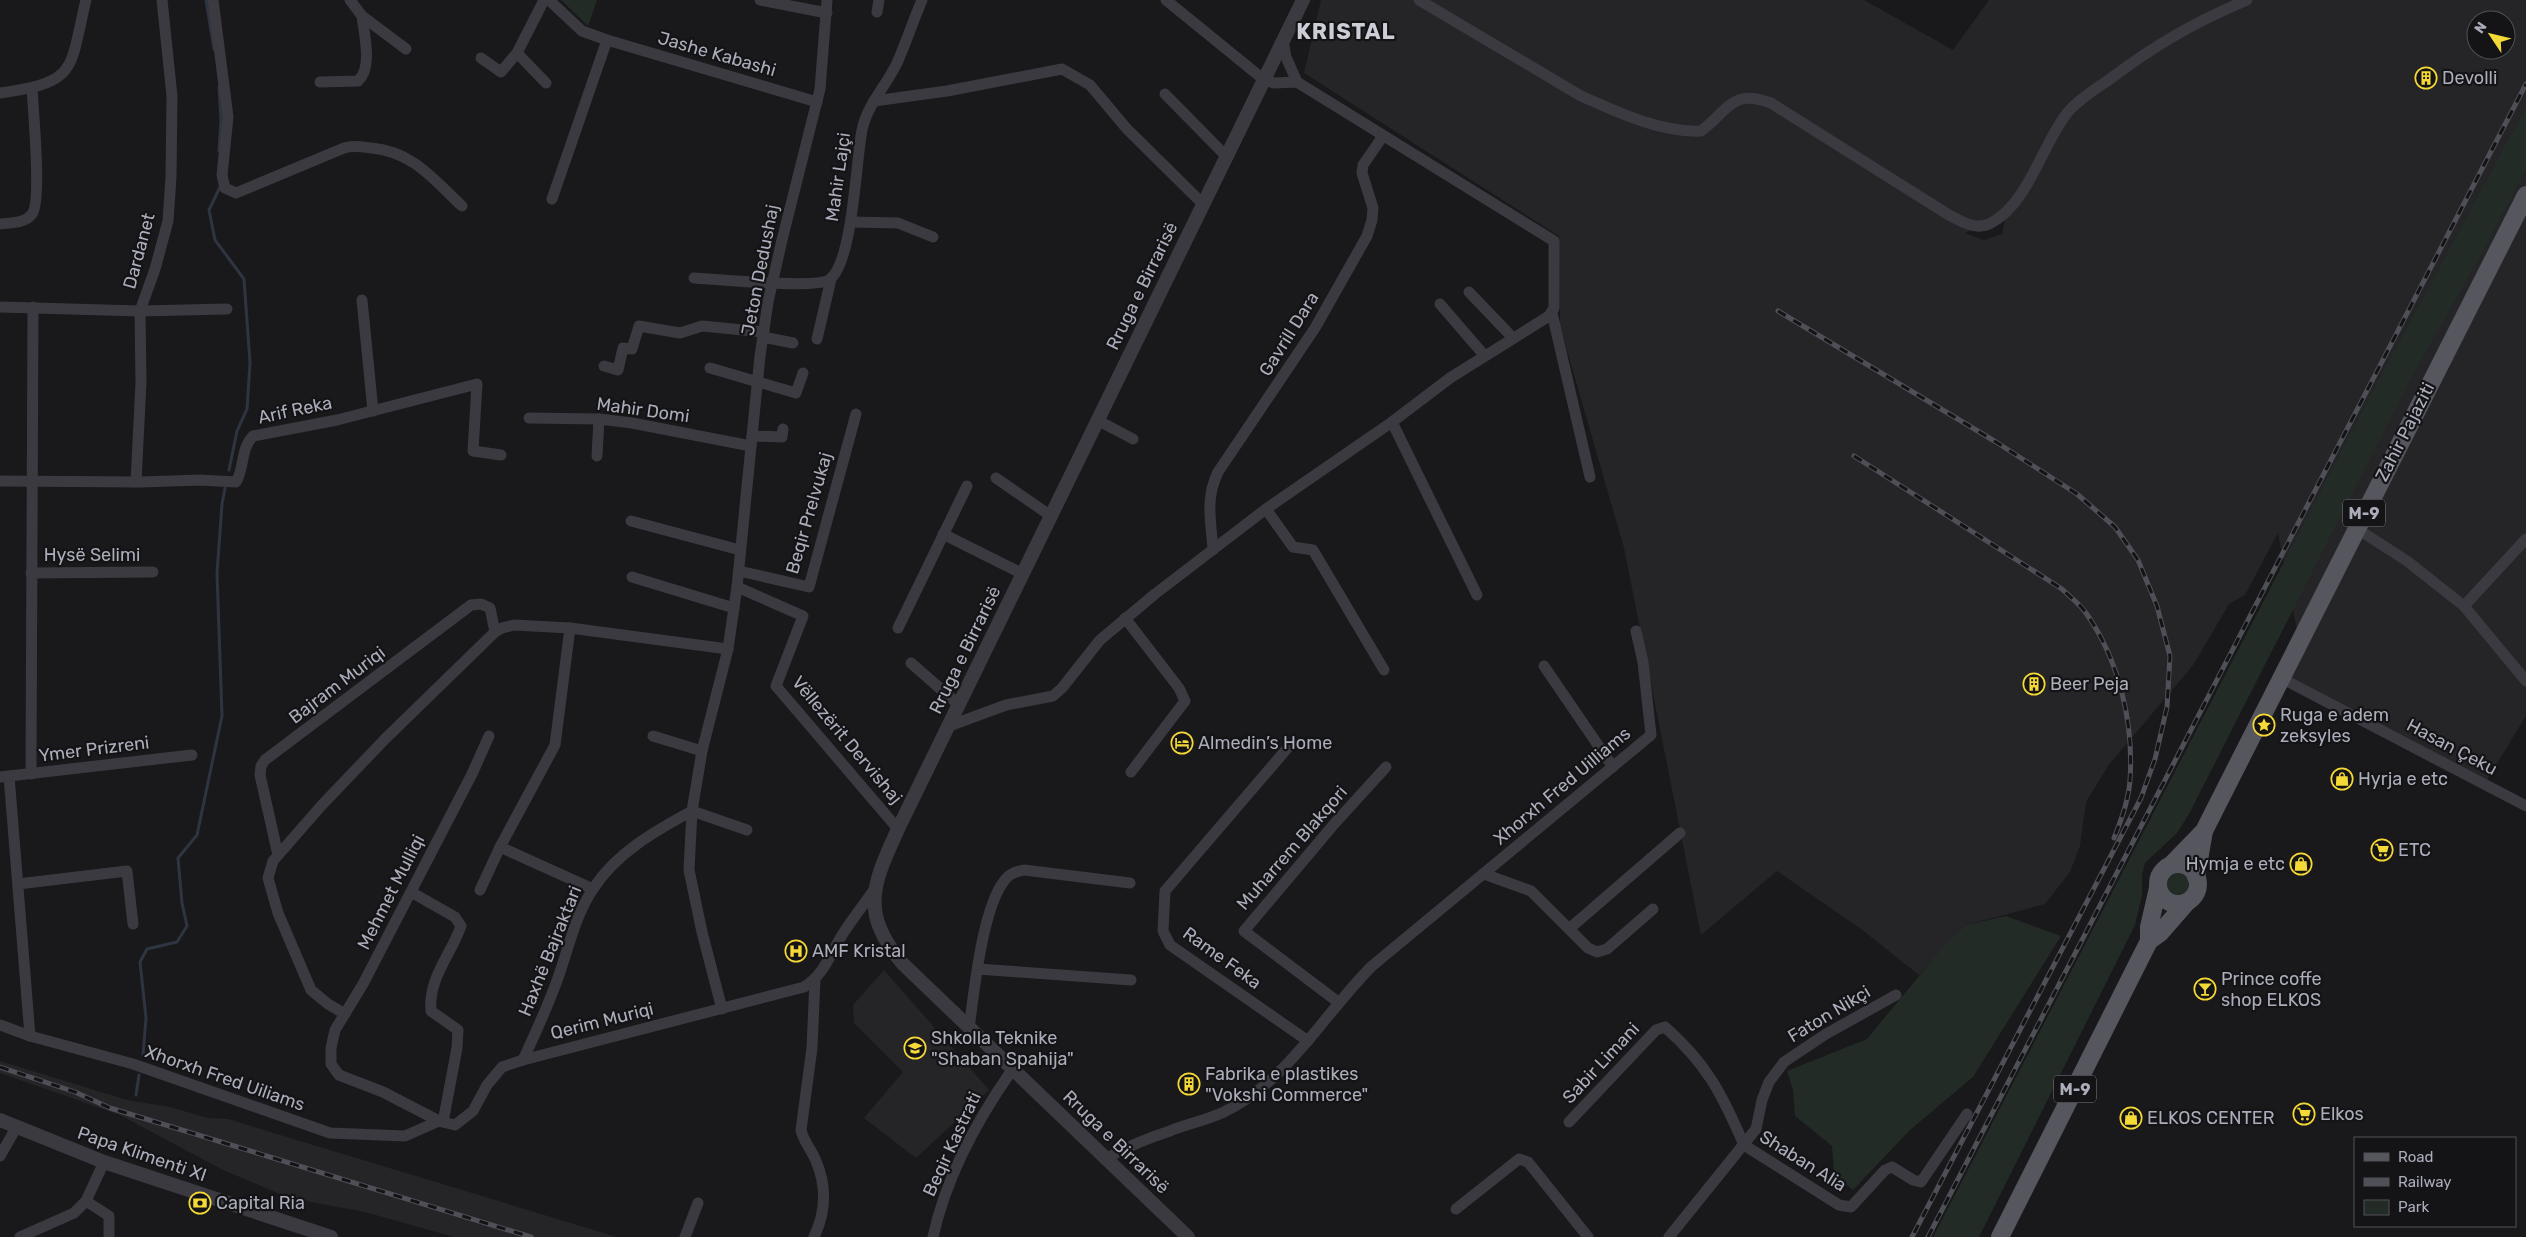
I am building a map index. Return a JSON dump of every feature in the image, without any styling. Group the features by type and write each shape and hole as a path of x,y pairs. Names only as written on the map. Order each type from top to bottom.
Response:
{"main road":[{"name":"Zahir Pajaziti","path":"2196,876 2204,831 2526,196"},
{"name":"Zahir Pajaziti","path":"2171,865 2204,831"},
{"path":"2171,865 2188,867 2196,876"},
{"name":"M-9","path":"2000,1237 2149,941 2149,927 2159,877 2171,865"},
{"name":"M-9","path":"2149,941 2160,933 2169,919 2196,891 2196,876"},
{"path":"2158,888 2169,902 2180,904 2187,902"}],"street":[{"path":"0,93 32,88 52,82 65,73 72,59 86,0"},
{"name":"Dardanet","path":"136,482 141,382 140,311 155,269 168,221 172,96 162,0"},
{"path":"213,0 228,117 222,176 225,188 236,193 336,152 358,146 391,150 415,162 462,206"},
{"path":"350,0 362,16 406,49"},
{"path":"480,58 501,72 517,53 544,0"},
{"name":"Jashe Kabashi","path":"549,0 582,31 817,102"},
{"path":"760,0 827,13"},
{"name":"Jeton Dedushaj","path":"722,1009 702,932 690,870 692,811 702,751 728,649 739,571 751,441 764,335 772,283 820,89 827,0"},
{"name":"Mahir Lajçi","path":"817,339 831,279 840,264 851,222 862,128 874,101 896,64 922,0"},
{"path":"1166,0 1263,79 1274,83 1297,82"},
{"name":"Rruga e Birrarisë","path":"1188,1237 969,1029 892,951 878,924 874,907 874,890 878,874 898,829 1303,0"},
{"path":"1419,0 1581,96 1608,108 1670,128 1702,131 1736,100 1754,96 1771,103 1949,215 1975,226 1990,223 2006,212 2038,167 2068,112 2082,98 2159,43 2248,0"},
{"path":"320,82 358,81 364,77 366,67 362,16"},
{"path":"552,198 607,40"},
{"path":"1283,40 1286,57 1297,82 1554,241 1554,308 1552,313 1590,477"},
{"path":"517,53 546,83"},
{"path":"874,101 947,91 1062,70 1090,85 1127,129 1203,204"},
{"path":"0,224 26,219 32,214 36,206 37,181 32,88"},
{"path":"1165,94 1226,156"},
{"name":"Gavrill Dara","path":"1213,550 1209,504 1210,488 1218,472 1315,328 1367,236 1372,220 1373,208 1362,173 1363,165 1383,136"},
{"path":"851,222 898,223 933,237"},
{"path":"694,278 772,283 823,282 831,279"},
{"path":"1469,292 1512,338"},
{"path":"362,300 373,410"},
{"path":"1440,304 1484,355"},
{"path":"0,307 140,311 227,309"},
{"name":"Hysë Selimi","path":"31,774 33,307"},
{"path":"948,726 1006,705 1053,696 1062,688 1100,640 1125,618 1266,509 1392,422 1484,355 1552,313"},
{"path":"604,366 618,370 623,348 632,349 638,326 680,334 702,326 764,335 793,343"},
{"path":"710,368 796,393 803,373"},
{"name":"Arif Reka","path":"136,482 200,480 236,482 241,475 246,444 253,436 373,410 477,384 473,451 501,454"},
{"name":"Beqir Prelvukaj","path":"739,571 808,586 856,414"},
{"name":"Mahir Domi","path":"529,418 599,419 751,441 782,437 783,429"},
{"path":"597,456 599,419"},
{"path":"1097,420 1133,439"},
{"path":"1392,422 1477,595"},
{"path":"996,478 1051,516"},
{"path":"0,481 136,482"},
{"path":"898,628 967,486"},
{"path":"1266,509 1293,547 1313,550 1384,670"},
{"path":"631,520 740,550"},
{"path":"2356,528 2408,561 2464,606 2526,681"},
{"path":"943,534 1023,574"},
{"path":"2464,606 2526,539"},
{"name":"Hysë Selimi","path":"32,573 153,572"},
{"path":"632,577 734,608"},
{"name":"Vëllezërit Dervishaj","path":"737,587 803,616 776,686 898,829"},
{"name":"Bajram Muriqi","path":"278,855 260,775 261,766 265,760 471,605 481,604 490,608 495,632"},
{"path":"1125,618 1179,688 1185,701 1131,772"},
{"path":"345,1014 328,1004 312,990 278,913 268,878 273,861 321,806 379,746 495,632 514,625 570,628 728,649"},
{"path":"480,890 500,848 555,745 570,628"},
{"name":"Xhorxh Fred Uilliams","path":"1107,1158 1137,1143 1223,1112 1248,1097 1288,1064 1338,1002 1372,966 1651,735 1644,662 1636,631"},
{"path":"910,664 959,705"},
{"path":"1544,666 1612,767"},
{"name":"Hasan Çeku","path":"2281,678 2526,806"},
{"name":"Mehmet Mulliqi","path":"441,1121 383,1092 339,1075 331,1064 335,1030 363,984 472,774 489,736"},
{"path":"653,736 702,751"},
{"name":"Rame Feka","path":"1291,744 1165,891 1163,931 1170,946 1308,1041"},
{"name":"Ymer Prizreni","path":"4,777 192,755"},
{"name":"Muharrem Blakqori","path":"1338,1002 1244,931 1335,823 1386,767"},
{"path":"4,777 18,884 30,1036"},
{"path":"692,811 747,830"},
{"name":"Haxhë Bajraktari","path":"523,1060 544,1012 574,930 593,889 611,867 632,848 692,811"},
{"path":"1569,929 1680,833"},
{"path":"500,848 593,889"},
{"path":"18,884 127,871 133,924"},
{"path":"969,1029 985,931 1004,881 1013,872 1032,871 1130,883"},
{"path":"1484,874 1531,891 1588,948 1597,952 1606,949 1653,909"},
{"path":"814,1237 823,1212 824,1192 816,1161 802,1136 801,1130 812,1048 815,980 843,933 874,890"},
{"path":"411,892 455,917 461,926 439,969 430,1003 431,1011 458,1030 457,1048 441,1121"},
{"path":"978,969 1131,980"},
{"name":"Qerim Muriqi","path":"441,1121 455,1125 473,1111 487,1085 502,1068 523,1060 793,991 815,980"},
{"name":"Faton Nikçi","path":"1668,1237 1756,1129 1762,1100 1769,1082 1784,1062 1826,1034 1896,995"},
{"name":"Xhorxh Fred Uiliams","path":"0,1025 30,1036 133,1064 330,1133 405,1136 441,1121"},
{"name":"Sabir Limani","path":"1569,1122 1656,1030 1665,1027 1687,1047 1710,1074 1744,1145"},
{"name":"Beqir Kastrati","path":"934,1237 938,1215 974,1131 1012,1070"},
{"name":"Shaban Alia","path":"1744,1145 1840,1205 1851,1207 1885,1170 1892,1167 1913,1180 1921,1182 1967,1114"},
{"name":"Papa Klimenti XI","path":"0,1120 104,1162 327,1236"},
{"path":"0,1156 16,1128"},
{"path":"1456,1209 1519,1159 1528,1162 1588,1237"},
{"path":"20,1237 60,1221 74,1213 86,1202 104,1162"},
{"path":"86,1202 109,1216 109,1237"},
{"path":"685,1237 698,1203"}],"shaded area":[{"path":"1321,0 1864,0 1953,50 1989,0 2526,0 2526,716 2484,785 2281,678 2299,641 2278,533 2245,595 2229,604 2194,664 2108,766 2086,802 2080,846 2070,872 2045,904 1966,925 1919,975 1861,929 1777,871 1701,935 1624,548 1560,326 1559,236 1304,73","holes":["2006,215 2002,234 1984,240 1965,233"]},
{"name":"Shkolla Teknike \"Shaban Spahija\"","path":"884,970 989,1090 916,1158 864,1118 903,1072 854,1023 853,1005"},
{"path":"0,1061 127,1100 170,1107 208,1118 228,1119 617,1237 454,1237 365,1212 289,1198 221,1169 120,1115 0,1073"}],"green space":[{"path":"561,0 597,0 588,26"},
{"path":"2526,107 2526,169 2486,246 2409,382 2189,814 2177,833 2145,863 2142,875 2142,895 2135,925 1979,1237 1933,1237 2367,402"},
{"path":"2178,873 2186,876 2189,884 2186,892 2178,895 2170,892 2167,884 2170,876"},
{"path":"2006,916 2061,936 1973,1077 1910,1130 1853,1190 1834,1174 1832,1146 1795,1116 1793,1090 1787,1071 1867,1039 1943,947 1966,925"}],"waterway":[{"path":"206,0 214,49"},
{"path":"219,87 221,120 219,151"},
{"path":"220,187 209,210 215,240 244,279 250,363 247,409 237,431 229,470"},
{"path":"143,1055 146,1018 140,962 147,949 177,942 187,926 182,903 178,858 197,835 222,716 217,573 225,488"},
{"path":"136,1095 139,1075"}],"railway":[{"path":"1928,1237 2526,84"},
{"path":"1778,311 1996,442 2077,494 2115,527 2138,560 2157,606 2170,656 2167,707 2155,759 2141,798 1912,1237"},
{"path":"1854,456 2062,589 2086,613 2098,631 2107,651 2122,693 2127,715 2131,758 2129,787 2114,838"},
{"path":"0,1067 75,1092 110,1108 531,1237"}],"place":[{"name":"Devolli","path":"2426,78"},
{"name":"Beer Peja","path":"2034,684"},
{"name":"Ruga e adem zeksyles","path":"2264,725"},
{"name":"Almedin’s Home","path":"1182,743"},
{"name":"Hyrja e etc","path":"2342,779"},
{"name":"ETC","path":"2382,850"},
{"name":"Hymja e etc","path":"2301,864"},
{"name":"AMF Kristal","path":"796,951"},
{"name":"Prince coffe shop ELKOS","path":"2205,989"},
{"name":"Shkolla Teknike \"Shaban Spahija\"","path":"915,1048"},
{"name":"Fabrika e plastikes \"Vokshi Commerce\"","path":"1189,1084"},
{"name":"Elkos","path":"2304,1114"},
{"name":"ELKOS CENTER","path":"2131,1118"},
{"name":"Capital Ria","path":"200,1203"}],"district":[{"name":"KRISTAL","path":"1346,31"}]}
